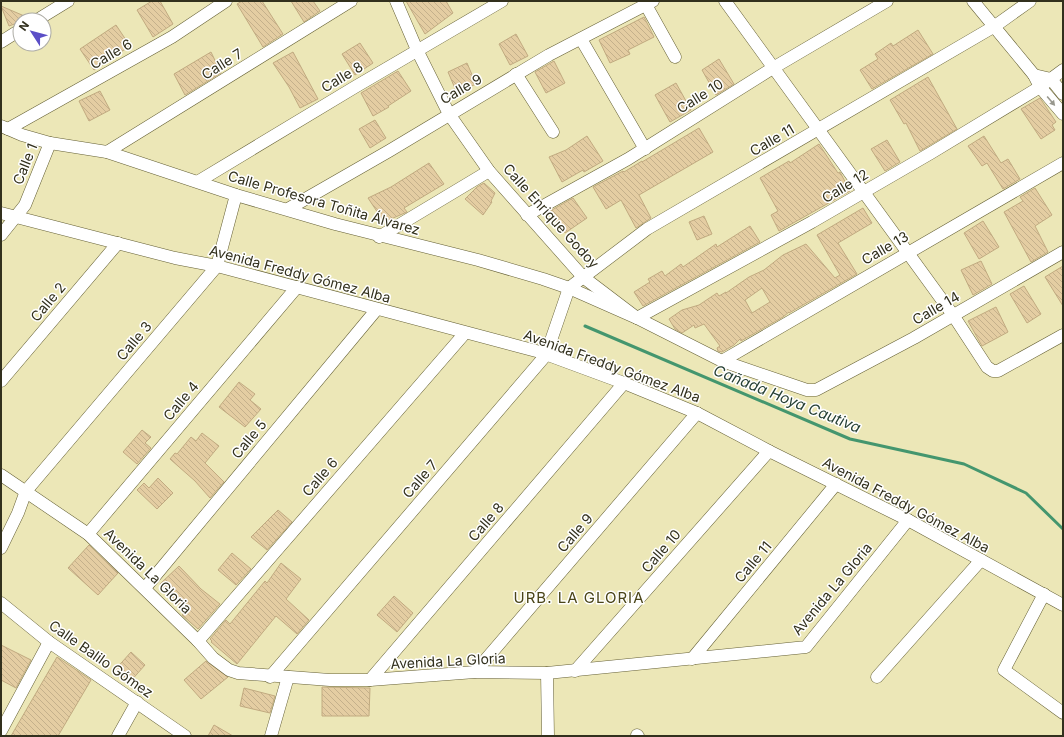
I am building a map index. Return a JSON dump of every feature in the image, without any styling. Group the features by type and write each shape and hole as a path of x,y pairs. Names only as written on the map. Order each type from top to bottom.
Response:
{"street":[{"path":"50,12 68,1"},
{"name":"Calle 6","path":"4,128 172,37 226,1"},
{"name":"Calle 7","path":"107,152 352,1"},
{"name":"Calle Enrique Godoy","path":"396,1 449,114 490,170 527,215 566,256 583,277 636,318 722,361 807,390 823,388"},
{"name":"Calle 8","path":"199,181 502,1"},
{"path":"725,1 908,252 953,315 987,367 993,371 998,371 1063,334"},
{"name":"Calle 10","path":"527,215 645,149 773,68 887,1"},
{"path":"974,1 1034,75 1040,87 1063,114"},
{"name":"Calle 11","path":"569,288 646,229 819,130 995,26 1030,1"},
{"path":"649,3 675,57"},
{"name":"Calle 9","path":"288,209 389,151 549,55 649,3"},
{"path":"1,42 12,35"},
{"path":"581,39 645,149"},
{"name":"Calle 12","path":"636,318 812,222 931,153 1040,87 1063,70"},
{"path":"516,74 553,132"},
{"path":"1034,75 1051,79 1063,94"},
{"name":"Calle Profesora Toñita Álvarez","path":"4,128 50,143 107,152 199,181 236,195 288,209 379,237 478,260 569,288 636,318"},
{"name":"Calle 1","path":"1,235 18,216 25,204 50,143"},
{"name":"Calle 13","path":"722,361 1063,163"},
{"path":"379,237 490,170"},
{"name":"Calle 3","path":"26,491 217,266 236,195"},
{"name":"Avenida Freddy Gómez Alba","path":"1,212 175,258 217,266 466,333 546,355 624,383 697,413 769,451 908,520 1063,605"},
{"name":"Calle 2","path":"1,381 118,243"},
{"name":"Calle 14","path":"823,388 1017,280 1063,252"},
{"name":"Calle 4","path":"88,534 297,288"},
{"name":"Calle 7","path":"270,677 546,355 569,288"},
{"name":"Calle 5","path":"145,588 377,309"},
{"name":"Calle 6","path":"198,641 466,333"},
{"name":"Calle 8","path":"370,680 624,383"},
{"name":"Calle 9","path":"475,672 697,413"},
{"name":"Calle 10","path":"575,670 769,451"},
{"name":"Avenida La Gloria","path":"1,475 88,534 145,588 213,658 229,670 238,673 270,677 370,680 475,672 547,672 806,647 908,520"},
{"name":"Calle 11","path":"692,659 836,484"},
{"path":"1,548 18,513 26,491"},
{"path":"876,677 981,560"},
{"path":"1044,594 1004,670 1062,710"},
{"name":"Calle Balilo Gómez","path":"1,603 49,642 185,736"},
{"path":"1,731 49,642"},
{"path":"547,672 548,736"},
{"path":"271,736 288,677"},
{"path":"118,736 136,702"}],"building":[{"path":"152,1 160,1 173,24 153,37 137,10"},
{"path":"242,1 262,1 283,34 263,47 237,4"},
{"path":"291,1 313,1 320,11 304,22"},
{"path":"406,1 446,1 453,13 425,34"},
{"path":"1,6 15,12 12,12 12,25 9,26"},
{"path":"644,17 654,37 628,50 630,54 610,63 599,40"},
{"path":"116,25 130,46 94,70 80,49"},
{"path":"918,30 933,54 872,89 860,70 878,59 875,54 891,43 893,46"},
{"path":"516,34 528,56 510,65 499,44"},
{"path":"360,43 373,63 355,75 342,54"},
{"path":"211,52 221,73 185,95 174,74"},
{"path":"293,52 318,99 300,108 289,87 273,63"},
{"path":"719,59 734,84 716,95 702,70"},
{"path":"554,61 565,83 546,93 535,72"},
{"path":"467,63 476,84 457,93 448,72"},
{"path":"398,71 411,91 388,106 389,107 373,116 361,93"},
{"path":"928,77 957,129 920,151 906,123 904,124 890,100"},
{"path":"676,83 691,110 670,122 655,95"},
{"path":"100,91 110,110 89,121 79,101"},
{"path":"1040,98 1056,122 1052,125 1055,130 1041,139 1021,109"},
{"path":"375,120 386,138 370,148 359,129"},
{"path":"699,128 713,152 639,195 651,218 636,228 621,200 606,209 593,187 642,162"},
{"path":"587,136 603,161 562,182 549,157 566,150"},
{"path":"984,136 1001,163 1008,159 1020,179 1003,189 987,163 982,166 968,146"},
{"path":"887,140 900,162 885,171 871,149"},
{"path":"819,144 838,173 840,172 850,191 779,231 771,215 778,211 760,178 789,161 790,163"},
{"path":"429,163 444,184 404,208 407,212 384,222 368,198 391,187"},
{"path":"484,183 495,193 491,201 492,202 483,215 465,199 477,187"},
{"path":"1035,188 1052,215 1035,226 1048,252 1031,262 1004,212 1023,201 1020,197"},
{"path":"573,198 587,218 565,233 550,211"},
{"path":"863,208 872,223 838,243 857,274 741,341 740,339 734,345 722,352 718,351 717,348 720,346 704,324 695,328 694,325 682,333 675,329 669,319 682,310 699,305 717,293 719,296 726,293 749,277 764,270 783,255 806,244 835,278 840,275 817,235","holes":["762,288 770,302 752,313 745,300"]},
{"path":"704,216 712,234 697,240 689,222"},
{"path":"983,221 999,247 979,259 964,233"},
{"path":"750,226 760,242 643,306 634,292 650,282 648,279 662,271 665,276 681,264 683,267 716,244 717,247"},
{"path":"981,261 992,284 973,295 961,270"},
{"path":"1063,266 1063,306 1045,277"},
{"path":"1024,286 1041,314 1027,323 1010,294"},
{"path":"996,307 1008,332 982,346 968,321"},
{"path":"239,382 255,394 250,400 261,409 245,427 219,407"},
{"path":"142,430 151,437 145,443 151,448 137,464 123,452"},
{"path":"202,433 219,446 205,463 224,482 210,498 195,481 170,459 175,453 177,454 191,437 196,441"},
{"path":"158,478 173,493 157,509 137,490 144,483 149,488"},
{"path":"278,510 292,522 267,550 251,537"},
{"path":"89,545 118,573 98,595 68,568"},
{"path":"232,553 251,569 236,585 218,570"},
{"path":"281,563 301,579 286,599 309,620 297,634 276,616 237,664 211,642 212,641 210,639 226,620 230,624 265,581 267,583"},
{"path":"179,566 201,589 220,604 198,629 182,615 185,611 160,584"},
{"path":"394,596 413,613 397,632 377,615"},
{"path":"1,645 31,660 16,688 1,680"},
{"path":"131,652 145,665 129,683 114,671"},
{"path":"57,657 91,680 58,736 11,736"},
{"path":"206,661 228,677 201,699 184,680"},
{"path":"322,687 370,688 369,716 322,716"},
{"path":"244,688 275,696 270,713 240,706"},
{"path":"214,725 233,736 208,736"}],"waterway":[{"name":"Cañada Hoya Cautiva","path":"585,326 850,439 964,464 1026,493 1063,529"}],"district":[{"name":"URB. LA GLORIA","path":"579,598"}]}
